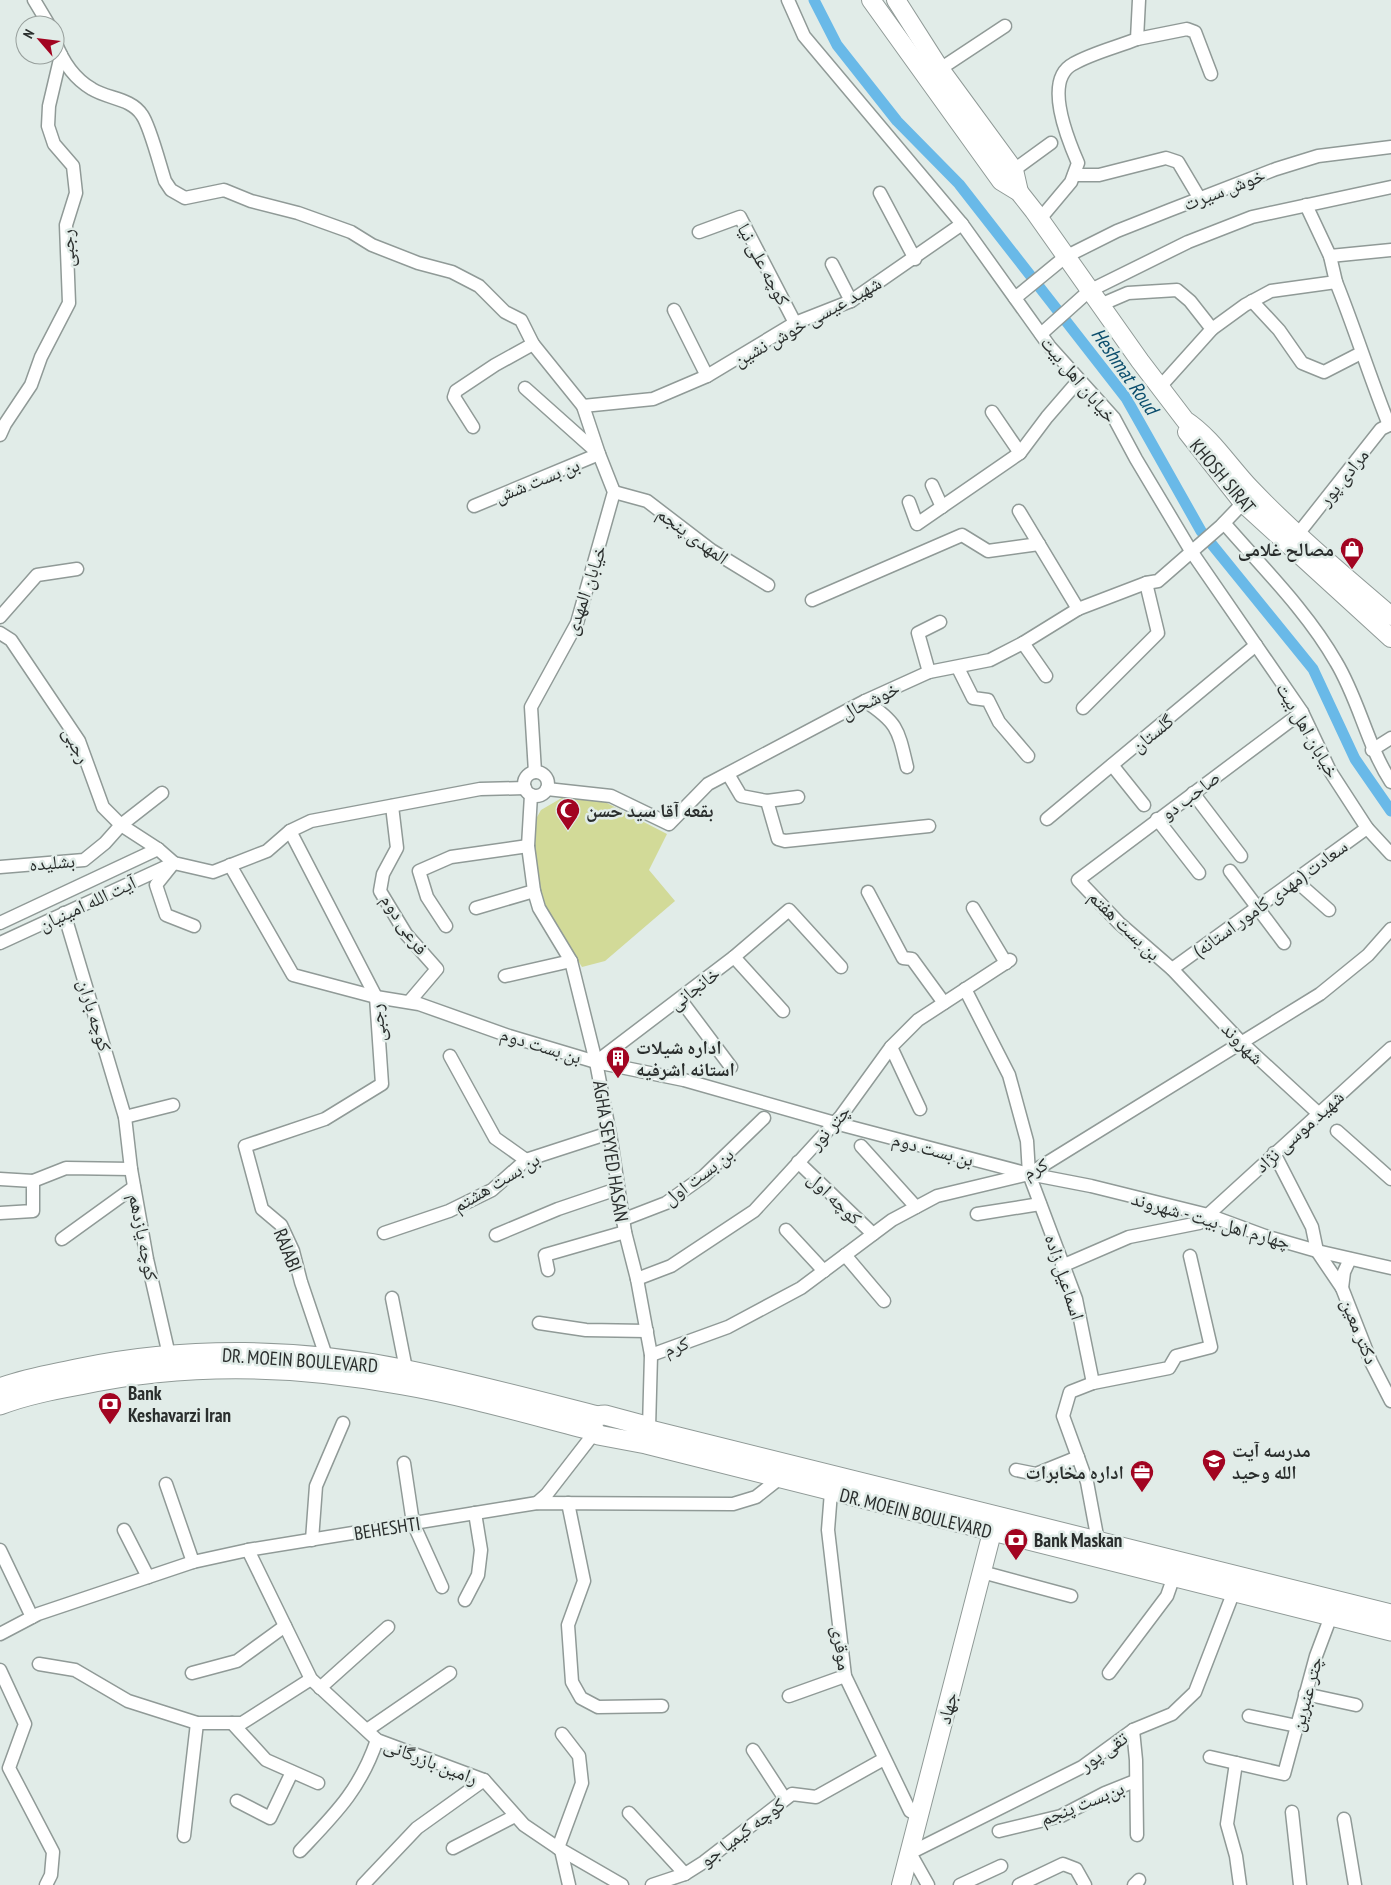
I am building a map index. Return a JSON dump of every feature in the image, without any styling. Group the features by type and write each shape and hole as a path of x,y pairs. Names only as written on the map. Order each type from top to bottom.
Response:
{"main road":[{"path":"870,0 1001,181 1019,192 1040,219 1089,291 1159,388 1185,420"},
{"path":"896,0 940,69 1014,170 1019,192"},
{"name":"KHOSH SIRAT","path":"1185,420 1188,434 1243,503 1332,587 1391,638"},
{"name":"KHOSH SIRAT","path":"1185,420 1197,428 1251,489 1298,534 1391,616"},
{"name":"DR. MOEIN BOULEVARD","path":"0,1388 16,1382 104,1364 170,1355 242,1352 327,1358 406,1369 600,1424"},
{"name":"DR. MOEIN BOULEVARD","path":"0,1405 20,1397 106,1379 164,1371 242,1368 319,1374 403,1385 600,1424"},
{"path":"600,1424 639,1444 648,1434"},
{"name":"DR. MOEIN BOULEVARD","path":"648,1434 780,1478 831,1492 1098,1541 1391,1614"},
{"name":"DR. MOEIN BOULEVARD","path":"648,1434 994,1523 1174,1576 1391,1631"},
{"name":"جهاد","path":"901,1885 994,1523"}],"street":[{"path":"34,0 43,15"},
{"name":"خیابان اهل بیت","path":"788,0 804,36 962,224 1050,347 1114,418 1136,459 1256,645 1302,712 1330,771 1367,828 1391,854"},
{"path":"1137,39 1139,0"},
{"path":"940,69 1004,26"},
{"path":"1040,219 1071,182 1078,163 1067,138 1058,92 1061,77 1071,64 1137,39 1187,29 1195,32 1211,74"},
{"path":"65,62 71,72 92,89 129,104 142,115 166,181 171,190 178,196 185,198 224,190 251,202 298,212 351,232 372,245 452,272 478,286 505,312 521,320 533,344 583,406 614,492"},
{"name":"رجبی","path":"2,427 31,385 41,357 69,302 66,225 76,193 73,166 54,144 48,126 49,106 59,65"},
{"path":"1014,170 1051,144"},
{"name":"خوش سیرت","path":"1011,293 1065,257 1117,231 1276,169 1318,156 1391,147"},
{"path":"1074,175 1099,175 1166,158 1178,162 1200,199"},
{"name":"خوش سیرت","path":"1041,334 1089,291 1188,242 1252,217 1391,187"},
{"path":"880,193 916,258"},
{"path":"1306,205 1330,256 1336,282 1353,324 1361,353 1390,424"},
{"name":"کوچه علی نیا","path":"699,232 740,217 795,323"},
{"name":"شهید عیسی خوش نشین","path":"583,406 653,399 707,376 795,323 851,301 916,258 962,224"},
{"path":"1330,256 1391,250"},
{"path":"832,264 851,301"},
{"path":"1159,388 1212,329 1252,301 1272,291 1336,282"},
{"path":"1100,305 1128,293 1177,290 1190,301 1212,329"},
{"path":"1252,301 1279,330 1302,363 1324,372 1361,353"},
{"path":"674,310 707,376"},
{"path":"473,427 454,397 456,391 495,365 533,344"},
{"path":"909,502 917,524 1020,453 1047,417 1080,380"},
{"path":"525,388 599,454"},
{"path":"992,412 1020,453"},
{"name":"مرادی پور","path":"1298,534 1381,429 1390,424"},
{"name":"بن بست شش","path":"474,506 599,454"},
{"path":"932,485 942,507"},
{"name":"المهدی پنجم","path":"614,492 647,501 698,541 768,585"},
{"name":"خيابان المهدی","path":"535,772 531,707 577,623 614,492"},
{"name":"خوشحال","path":"547,789 611,796 670,824 708,784 865,701 929,672 958,668 990,660 1023,644 1078,608 1146,583 1158,581 1222,525 1243,503"},
{"path":"1019,511 1078,608"},
{"path":"1222,525 1288,596 1338,663 1367,730 1372,750 1391,782"},
{"path":"812,600 962,535 988,551 1039,544"},
{"path":"0,617 37,575 77,569"},
{"path":"1083,708 1158,633 1146,583"},
{"path":"929,672 918,634 940,622"},
{"name":"رجبی","path":"0,633 11,640 79,741 102,807 121,825 158,849 174,862 213,872 267,851 290,831 311,822 480,789 528,791"},
{"path":"1023,644 1046,676"},
{"name":"گلستان","path":"1047,819 1256,645"},
{"path":"958,668 973,698 988,700 998,722 1028,756"},
{"path":"865,701 888,716 895,726 907,767"},
{"name":"صاحب دو","path":"1078,880 1302,712"},
{"path":"1372,750 1391,738"},
{"path":"1112,765 1144,805"},
{"path":"535,772 546,776 548,781 547,789 540,795 528,791 525,779 535,772"},
{"path":"728,774 741,796 767,801 798,797"},
{"name":"AGHA SEYYED HASAN","path":"528,791 528,846 534,891 539,908 571,961 596,1062 623,1226 637,1279 647,1331 651,1355 648,1434"},
{"name":"بشلیده","path":"0,867 84,860 105,843 121,825 162,792"},
{"path":"1193,793 1242,856"},
{"path":"767,801 778,839 785,841 929,826"},
{"name":"فرعی دوم","path":"392,806 396,848 383,874 380,891 406,934 438,970 409,1002"},
{"path":"1157,819 1199,873"},
{"name":"سعادت (مهدی کامور استانه)","path":"1172,969 1367,828"},
{"name":"رجبی","path":"290,831 376,997"},
{"path":"446,926 427,897 419,871 451,857 528,846"},
{"name":"آیت الله امینیان","path":"0,923 158,849"},
{"path":"174,862 156,885 166,915 194,926"},
{"name":"آیت الله امینیان","path":"0,943 174,862"},
{"name":"بن بست دوم","path":"230,865 294,975 376,997 409,1002 596,1062 684,1080 834,1123 1030,1174"},
{"path":"1230,871 1284,943"},
{"name":"بن بست هفتم","path":"1078,880 1119,922 1172,969"},
{"path":"1295,880 1329,910"},
{"path":"476,908 534,891"},
{"path":"868,892 903,958 912,959 944,1003"},
{"name":"چتر نور","path":"637,1279 671,1266 754,1211 834,1123 891,1047 918,1020 1008,962 972,908"},
{"name":"خانجانی","path":"596,1062 734,957 789,910 841,967"},
{"name":"کوچه باران","path":"64,913 125,1117"},
{"name":"کرم","path":"651,1355 728,1327 801,1288 892,1220 937,1196 1030,1174 1320,994 1368,955 1391,929"},
{"path":"734,957 783,1011"},
{"path":"505,976 571,961"},
{"name":"شهروند","path":"1172,969 1241,1042 1318,1113"},
{"name":"اسماعیل زاده","path":"965,989 1009,1075 1027,1142 1030,1174 1062,1266 1076,1299 1093,1383"},
{"name":"RAJABI","path":"327,1358 301,1282 293,1251 281,1225 262,1209 245,1146 325,1118 382,1084 376,997"},
{"path":"680,999 732,1067"},
{"path":"891,1047 920,1109"},
{"name":"شهید موسی نژاد","path":"1062,1266 1129,1237 1199,1223 1391,1048"},
{"path":"450,1056 495,1138 526,1160"},
{"path":"125,1117 173,1105"},
{"name":"کوچه یازدهم","path":"125,1117 131,1169 147,1259 170,1355"},
{"name":"بن بست اول","path":"548,1270 545,1255 623,1226 666,1203 704,1176 764,1118"},
{"path":"1337,1131 1391,1179"},
{"name":"بن بست هشتم","path":"384,1233 449,1211 492,1190 526,1160 609,1133"},
{"path":"861,1146 916,1207"},
{"path":"1274,1153 1312,1227 1317,1251"},
{"name":"کوچه اول","path":"798,1162 873,1234"},
{"path":"0,1179 33,1181 66,1168 131,1169"},
{"name":"چهارم اهل بیت - شهروند","path":"1030,1174 1090,1186 1208,1215 1317,1251 1391,1268"},
{"path":"0,1213 33,1211 33,1181"},
{"path":"62,1240 134,1187"},
{"path":"496,1236 558,1208 618,1189"},
{"path":"977,1214 1040,1204"},
{"path":"786,1230 824,1271"},
{"name":"دکتر معین","path":"1317,1251 1342,1288 1371,1362 1391,1401"},
{"path":"845,1255 884,1301"},
{"path":"1098,1541 1087,1482 1063,1416 1070,1392 1093,1383 1168,1368 1176,1356 1211,1347 1190,1256"},
{"name":"دکتر معین","path":"1342,1288 1344,1272 1350,1259"},
{"path":"392,1298 406,1369"},
{"path":"539,1324 586,1330 647,1331"},
{"path":"537,1503 547,1494 600,1424 644,1412 651,1390"},
{"path":"312,1540 316,1486 343,1423"},
{"path":"1016,1470 1036,1474 1078,1457"},
{"path":"404,1463 414,1522 442,1587"},
{"name":"BEHESHTI","path":"0,1634 32,1618 148,1577 193,1562 248,1550 537,1503 733,1504 756,1496 780,1478"},
{"path":"166,1484 193,1562"},
{"name":"موقری","path":"831,1492 828,1530 845,1676 910,1811 919,1816"},
{"path":"568,1503 584,1581 568,1625 572,1682 581,1698 598,1707 662,1706"},
{"path":"465,1600 478,1575 481,1550 475,1513"},
{"path":"124,1530 148,1577"},
{"path":"0,1550 32,1618"},
{"name":"رامین بازرگانی","path":"248,1550 315,1683 377,1740 484,1780 524,1825 559,1849 622,1885"},
{"path":"982,1572 1071,1596"},
{"path":"1109,1673 1167,1596 1174,1576"},
{"name":"تقی پور","path":"910,1853 1082,1767 1134,1730 1172,1714 1195,1692 1234,1591"},
{"name":"چتر عنبرین","path":"1236,1763 1284,1774 1316,1656 1331,1616"},
{"path":"192,1673 237,1661 285,1626"},
{"path":"39,1664 75,1670 128,1701 197,1724 242,1723 315,1683 388,1627"},
{"path":"0,1670 25,1724 9,1768 53,1852 51,1875 46,1885"},
{"path":"367,1730 450,1673"},
{"path":"789,1696 845,1676"},
{"path":"1305,1694 1356,1705"},
{"path":"1249,1716 1297,1726"},
{"path":"232,1723 266,1760 318,1784"},
{"path":"184,1836 197,1724"},
{"path":"1134,1730 1137,1835"},
{"path":"562,1734 579,1756 582,1783 559,1849 569,1885"},
{"path":"300,1851 353,1792 368,1764 377,1740"},
{"path":"753,1750 785,1799"},
{"path":"1210,1757 1236,1763 1226,1824 1236,1856 1240,1885"},
{"name":"کوچه کیمیا جو","path":"652,1885 685,1874 704,1862 792,1794 816,1797 884,1759"},
{"path":"237,1801 270,1818 292,1772"},
{"path":"363,1885 417,1828 484,1780"},
{"name":"بن‌بست پنجم","path":"999,1831 1061,1816 1106,1793 1136,1781"},
{"path":"1292,1812 1300,1885"},
{"path":"629,1813 685,1874"},
{"path":"453,1848 515,1816"},
{"path":"1344,1818 1355,1885"},
{"path":"910,1853 928,1885"},
{"path":"1019,1885 1063,1864 1076,1869 1085,1885"},
{"path":"960,1885 1001,1866"}],"green space":[{"path":"565,796 603,801 667,834 649,870 675,901 605,961 582,967 545,908 534,879 532,826 541,810"}],"waterway":[{"name":"Heshmat Roud","path":"814,0 837,45 897,121 959,184 1126,398 1201,531 1313,669 1355,759 1391,811"}],"place":[{"name":"مصالح غلامی","path":"1352,570"},
{"name":"بقعه آقا سید حسن","path":"568,831"},
{"name":"اداره شیلات استانه اشرفیه","path":"618,1079"},
{"name":"Bank Keshavarzi Iran","path":"110,1425"},
{"name":"مدرسه آیت الله وحید","path":"1214,1482"},
{"name":"اداره مخابرات","path":"1142,1493"},
{"name":"Bank Maskan","path":"1016,1561"}]}
